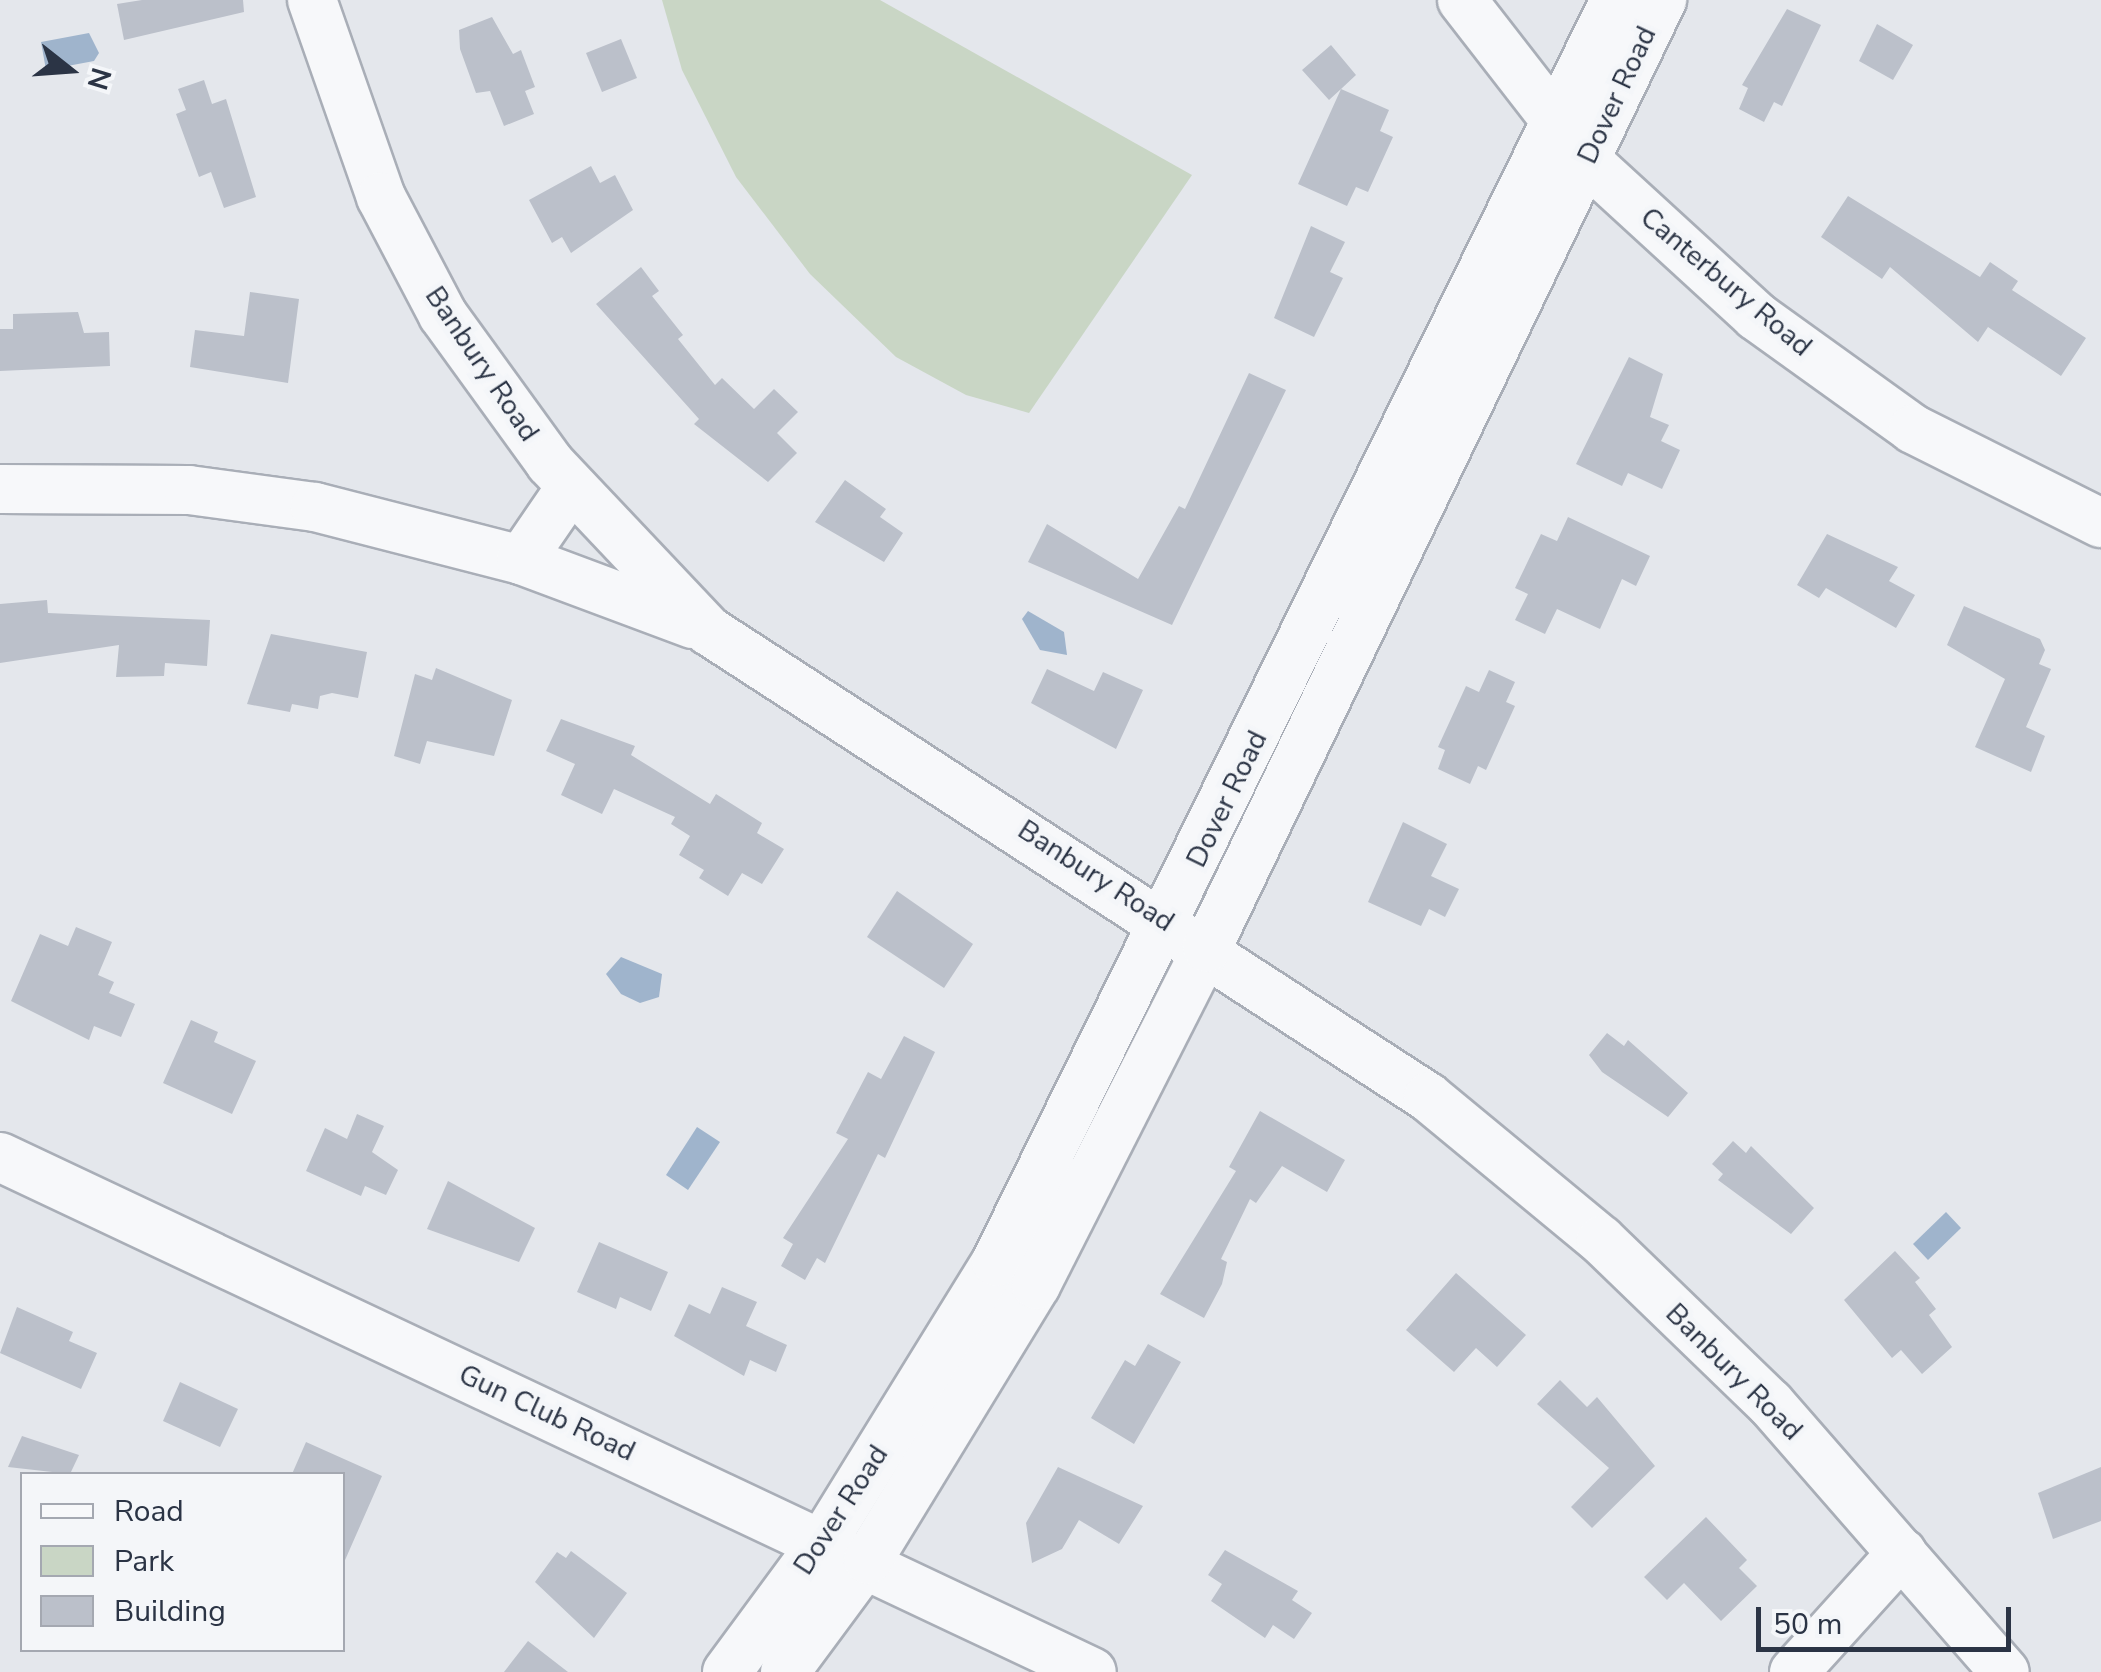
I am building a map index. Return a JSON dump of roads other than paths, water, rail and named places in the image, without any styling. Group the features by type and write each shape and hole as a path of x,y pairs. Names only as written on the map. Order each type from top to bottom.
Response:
{"street":[{"name":"Banbury Road","path":"312,0 380,197 434,298 571,487 709,630 1166,920 1428,1097 1601,1240 1770,1403 2005,1672"},
{"name":"Canterbury Road","path":"1462,0 1572,144 1756,316 1912,429 2101,522"},
{"name":"Dover Road","path":"786,1672 868,1560 1036,1285 1207,948 1572,144 1615,0"},
{"name":"Dover Road","path":"727,1672 824,1542 996,1262 1166,920 1572,144 1662,0"},
{"path":"522,560 571,487"},
{"path":"0,489 190,490 402,525 522,560 709,630"},
{"name":"Gun Club Road","path":"0,1157 868,1560 1092,1672"},
{"path":"1794,1672 1902,1553"}],"water":[{"path":"89,33 99,53 94,61 46,70 41,42"},
{"path":"1028,611 1064,632 1067,655 1040,650 1022,619"},
{"path":"621,957 662,974 659,997 640,1003 621,994 606,974"},
{"path":"697,1127 720,1142 688,1190 666,1175"},
{"path":"1946,1212 1961,1228 1928,1260 1913,1244"}]}
